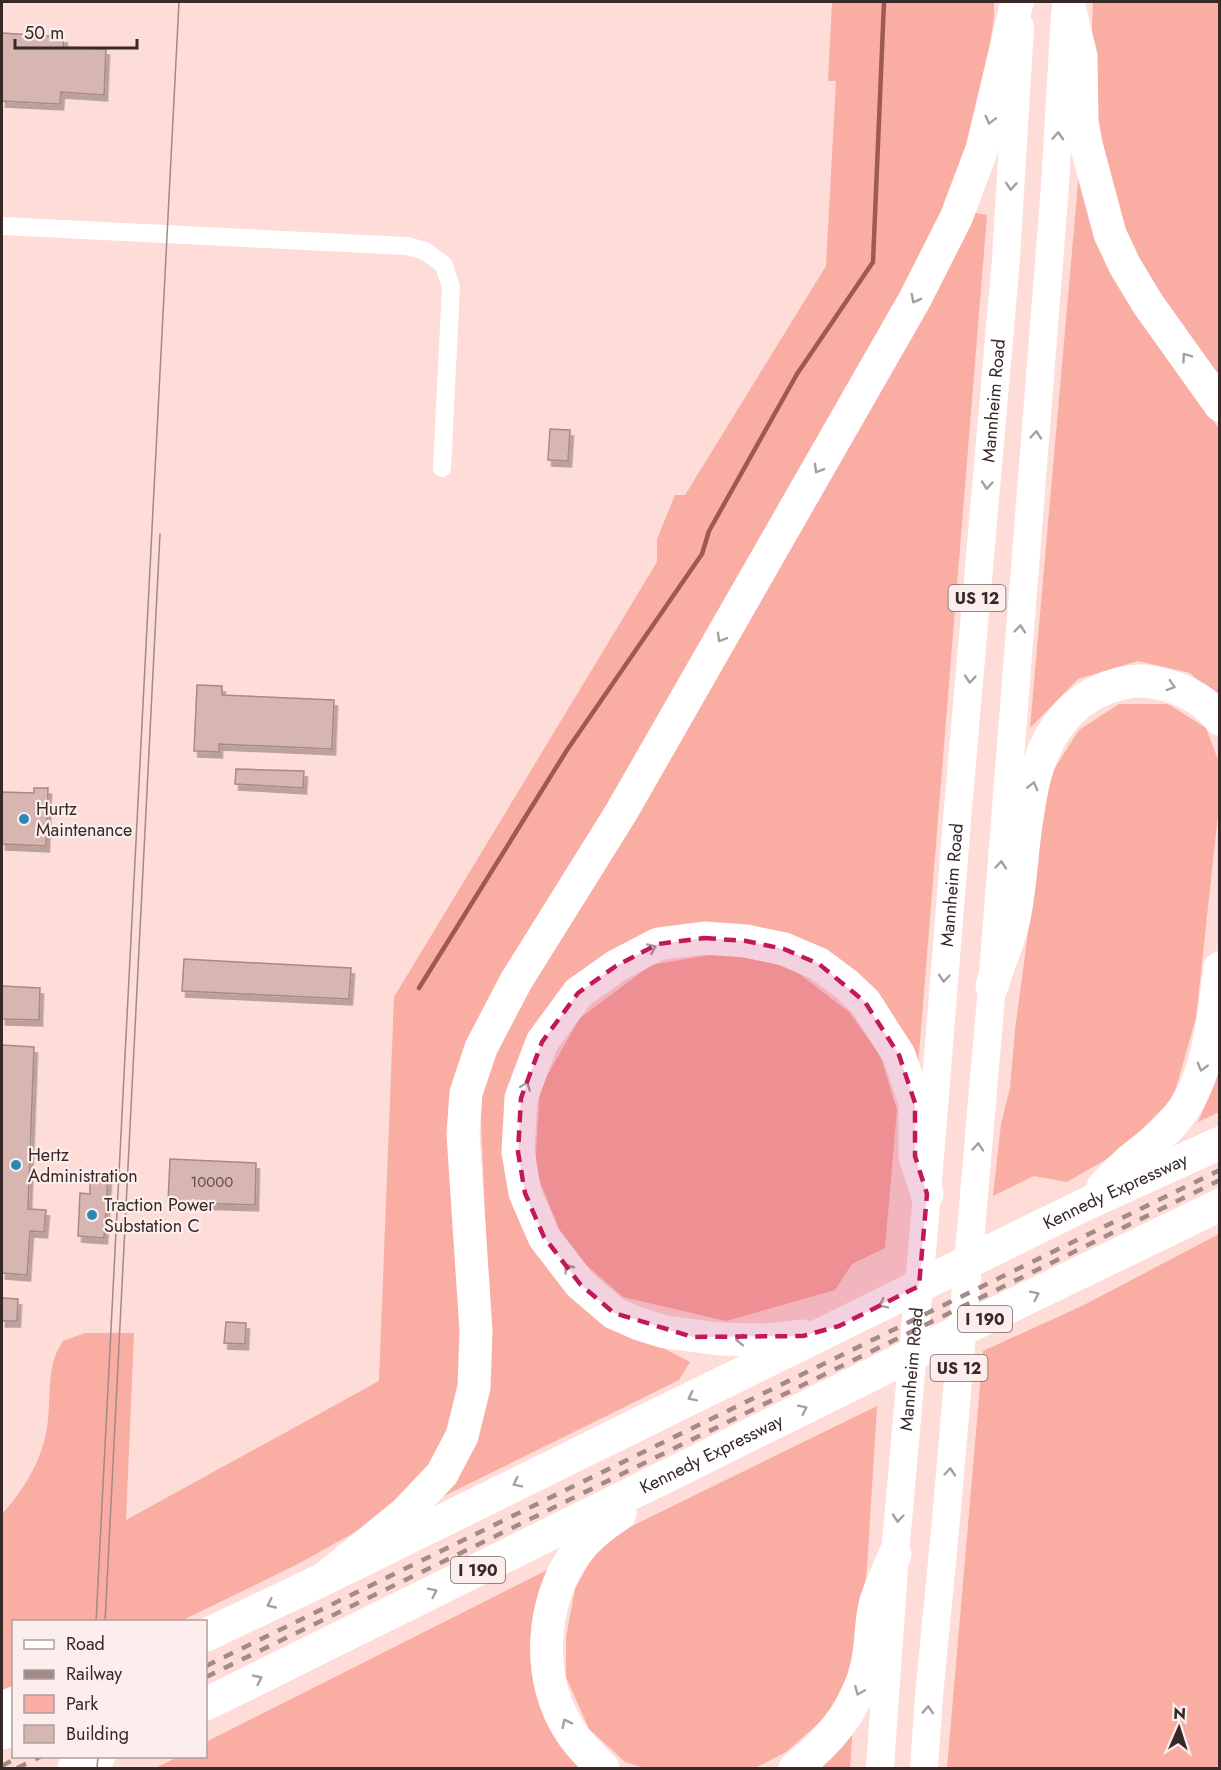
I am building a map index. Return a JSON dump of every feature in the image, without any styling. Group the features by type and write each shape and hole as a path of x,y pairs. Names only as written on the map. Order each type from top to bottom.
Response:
{"highway":[{"path":"324,1579 405,1513 442,1474 462,1436 474,1387 476,1331 463,1134 466,1093 481,1048 516,981 628,801 915,299 956,218 982,149 1019,2"},
{"path":"1067,2 1081,56 1082,121 1086,144 1110,234 1125,266 1148,304 1220,405"},
{"path":"992,986 1015,914 1032,788 1040,756 1058,725 1085,699 1111,686 1136,680 1165,684 1192,693 1220,719"},
{"path":"839,1326 803,1336 767,1340 720,1339 665,1332 614,1313 580,1284 544,1237 525,1193 518,1152 521,1098 542,1042 578,993 616,966 658,944 704,938 746,941 784,949 819,964 846,984 865,1002 899,1055 915,1103 915,1156 927,1194"},
{"path":"1086,1204 1128,1162 1172,1124 1189,1101 1202,1072 1211,1035 1220,968"},
{"name":"Kennedy Expressway","path":"207,1635 1086,1204 1220,1143"},
{"name":"Kennedy Expressway","path":"207,1704 984,1319 1220,1205"},
{"path":"603,1768 586,1752 568,1729 547,1671 546,1637 552,1600 562,1574 576,1552 592,1535 616,1516 751,1435"},
{"path":"795,1768 826,1742 846,1717 860,1690 868,1664 875,1602 895,1554"},
{"path":"74,1768 95,1758"}],"main road":[{"name":"Mannheim Road","path":"880,1768 895,1554 1006,259 1015,131 1019,2"},
{"name":"US 12","path":"924,1768 992,986 1055,186 1067,2"}],"street":[{"path":"2,226 407,246 425,251 444,264 451,287 442,468"}],"highlighted area":[{"path":"704,938 746,941 784,949 819,964 865,1002 899,1055 915,1103 915,1156 927,1194 919,1286 839,1326 803,1336 693,1337 614,1313 580,1284 544,1237 525,1193 518,1152 521,1098 542,1042 578,993 616,966 658,944"}],"green space":[{"path":"832,2 994,2 982,101 953,191 915,270 465,1050 462,1380 450,1430 423,1479 375,1521 298,1564 183,1620 12,1620 12,1691 2,1696 2,1514 25,1485 41,1452 47,1428 51,1372 57,1351 63,1341 85,1333 134,1333 126,1520 379,1381 394,997 657,562 657,539 675,495 685,495 826,266 836,81 828,81"},
{"path":"1093,2 1219,2 1219,379 1169,310 1123,229 1105,175 1090,73"},
{"path":"1079,172 1181,370 1219,429 1219,699 1190,673 1138,661 1078,679 1030,728"},
{"path":"975,213 987,215 918,1066 877,993 719,923 531,1034 511,1181 535,1253 588,1309 690,1362 679,1380 440,1498 490,1334 480,1099 498,1041"},
{"path":"1119,704 1168,704 1206,728 1220,765 1219,805 1196,1018 1173,1098 1119,1152 1067,1182 1034,1176 993,1196 1001,1124 1010,1088 1015,1030 1051,774 1079,730"},
{"path":"721,953 784,962 849,1012 880,1055 897,1110 885,1248 852,1264 835,1290 726,1321 623,1297 567,1248 535,1170 540,1088 580,1018 651,965"},
{"path":"1219,1063 1219,1112 1198,1122 1216,1080"},
{"path":"1219,1234 1219,1765 1215,1768 947,1768 983,1351 1084,1305"},
{"path":"877,1406 867,1568 856,1657 829,1714 786,1752 755,1768 644,1768 625,1762 589,1729 566,1677 566,1637 575,1589 593,1555 626,1529"},
{"path":"555,1566 541,1594 586,1768 155,1768 176,1758 207,1758 207,1741"},
{"path":"853,1725 850,1768 809,1768"}],"building":[{"path":"2,33 64,37 63,47 106,49 104,95 61,92 60,104 2,101"},
{"path":"550,429 570,430 568,461 548,460"},
{"path":"197,685 222,686 222,695 334,700 332,749 219,744 219,752 194,751"},
{"path":"236,769 304,771 303,788 235,784"},
{"name":"Hurtz Maintenance","path":"34,788 48,788 46,846 2,844 2,792 34,793"},
{"path":"184,959 351,968 349,999 182,991"},
{"path":"2,986 40,988 39,1020 2,1019"},
{"path":"2,1045 34,1047 28,1209 46,1210 44,1232 30,1231 27,1275 2,1273"},
{"path":"170,1159 256,1163 255,1205 168,1202"},
{"name":"Traction Power Substation C","path":"90,1178 108,1179 104,1238 78,1236 80,1193 90,1194"},
{"path":"2,1298 18,1299 17,1321 2,1321"},
{"path":"226,1322 246,1323 245,1344 224,1343"}],"waterway":[{"path":"419,988 567,750 702,554 709,531 797,374 873,262 884,2"}],"tram line":[{"path":"96,1620 179,2"},
{"path":"105,1620 160,534"},
{"path":"97,1768 98,1758"}],"railway":[{"path":"207,1666 1220,1170"},
{"path":"207,1677 1220,1180"},
{"path":"2,1766 16,1758"},
{"path":"17,1768 38,1758"}],"place":[{"name":"Hurtz Maintenance","path":"24,819"},
{"name":"Hertz Administration","path":"16,1165"},
{"name":"Traction Power Substation C","path":"92,1215"}]}
